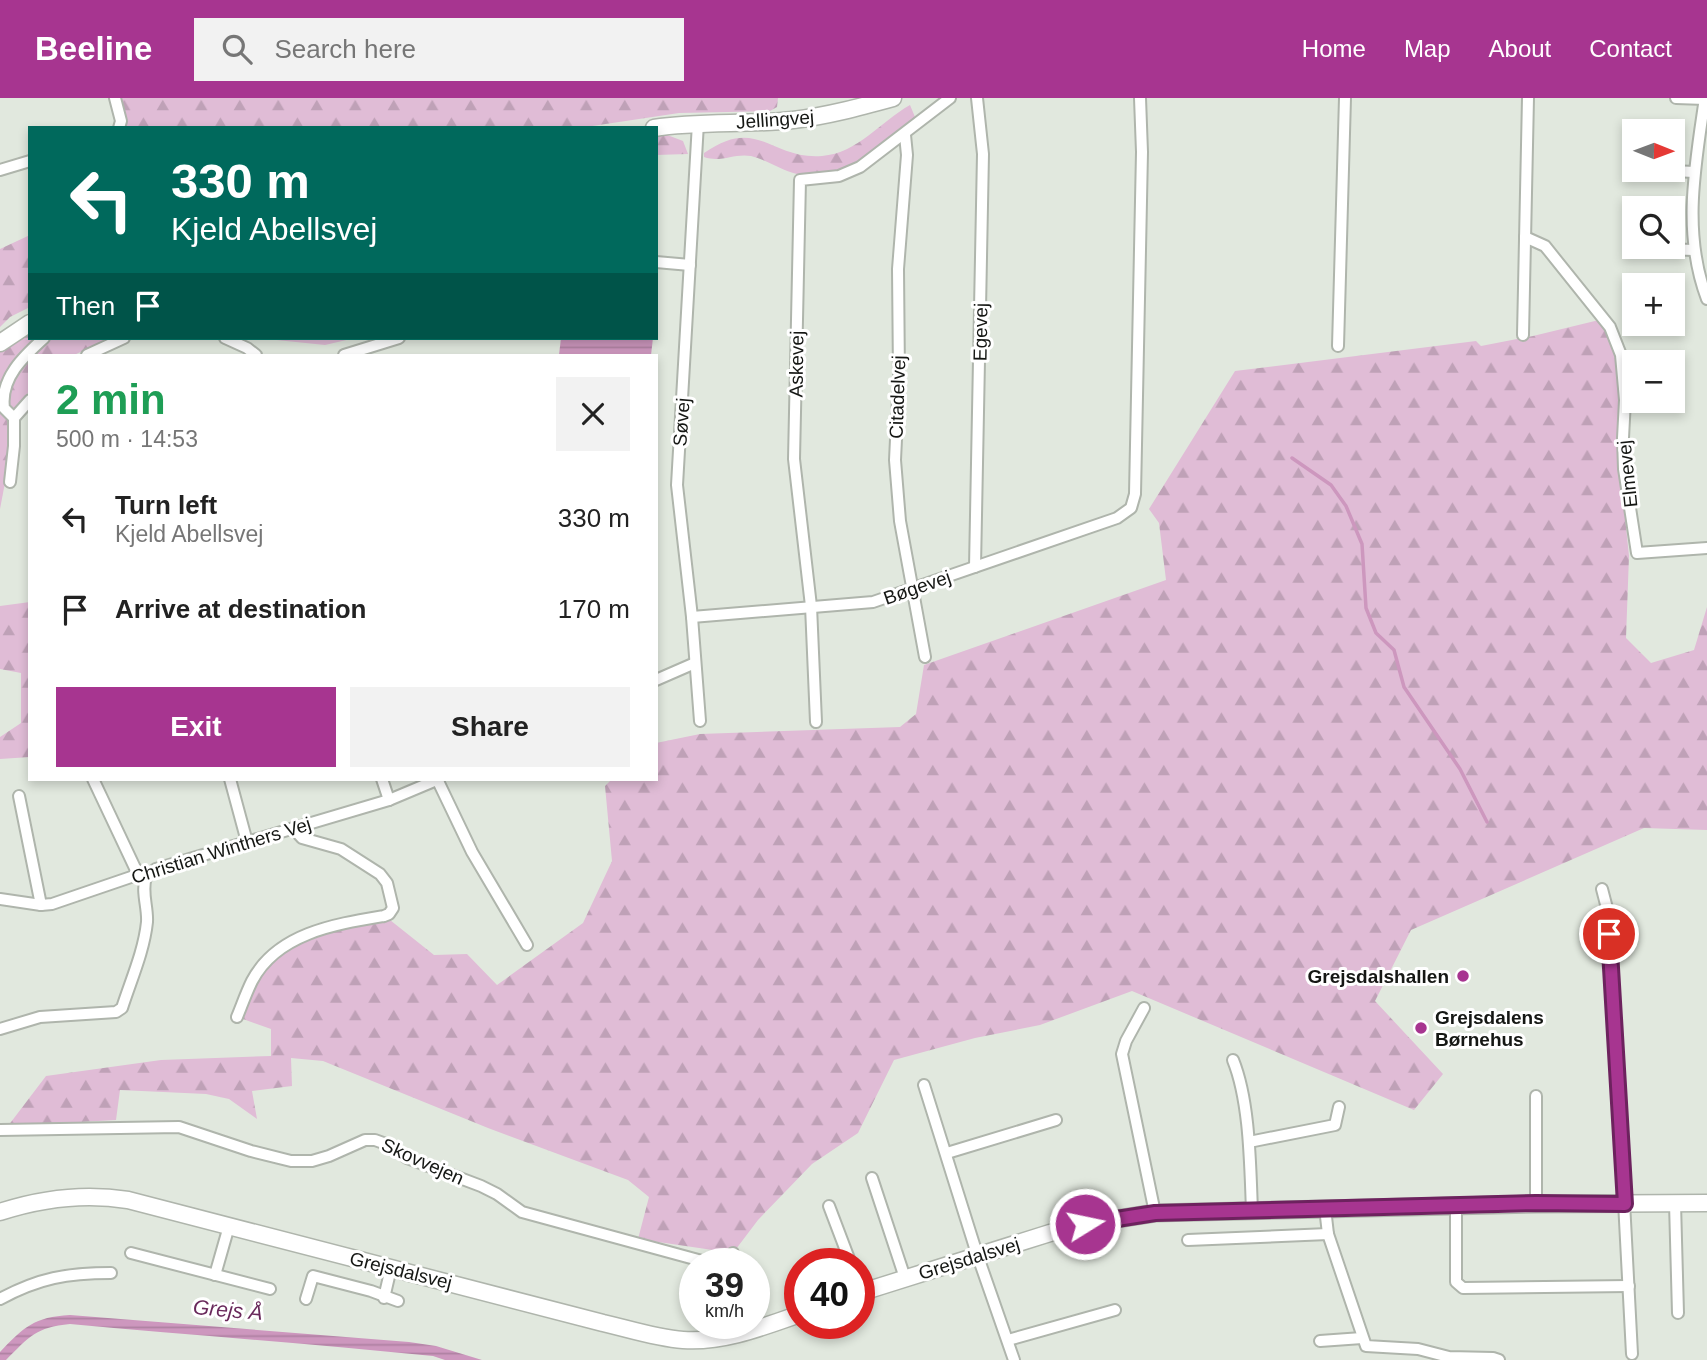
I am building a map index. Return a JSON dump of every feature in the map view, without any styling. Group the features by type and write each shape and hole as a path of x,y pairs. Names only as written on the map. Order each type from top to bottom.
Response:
{"street":[{"path":"115,98 120,126"},
{"name":"Jellingvej","path":"658,128 698,123 794,120 893,98"},
{"name":"Askevej","path":"816,722 811,606 794,459 800,180 839,176 860,167 950,98"},
{"name":"Egevej","path":"975,568 984,154 977,98"},
{"name":"Bøgevej","path":"692,617 873,602 1117,518 1131,508 1135,494 1139,337 1142,152 1140,98"},
{"path":"1338,346 1345,98"},
{"path":"1523,335 1528,98"},
{"path":"1676,98 1705,99 1702,147 1694,172 1691,216 1694,250 1707,299"},
{"name":"Søvej","path":"698,123 677,485 700,720"},
{"name":"Citadelvej","path":"905,135 907,155 898,270 899,376 895,460 900,521 925,657"},
{"path":"0,170 28,162"},
{"path":"1685,172 1694,172"},
{"name":"Elmevej","path":"1525,237 1545,246 1610,327 1621,355 1625,388 1624,469 1637,553 1707,548"},
{"path":"1685,250 1694,250"},
{"path":"658,262 690,265"},
{"path":"0,343 28,324"},
{"path":"14,418 4,408 3,389 10,372 42,340"},
{"path":"89,354 120,340"},
{"path":"229,340 255,354"},
{"path":"347,354 393,340"},
{"path":"10,482 14,418 28,402"},
{"path":"658,679 695,663"},
{"path":"0,1030 23,1020 116,1012 122,1008 144,940 147,918 144,888 146,877 135,868 94,781"},
{"path":"231,781 247,842"},
{"path":"383,781 389,800"},
{"name":"Christian Winthers Vej","path":"0,899 52,904 134,876 146,877 156,869 389,800 433,781"},
{"path":"439,781 472,852 527,945"},
{"path":"19,796 41,905"},
{"path":"237,1017 252,980 263,964 280,949 328,926 384,916 393,908 387,883 380,874 341,849 302,838 293,828"},
{"path":"1602,889 1608,916 1632,1354"},
{"path":"1144,1008 1122,1054 1155,1213"},
{"path":"1233,1060 1241,1079 1252,1210"},
{"path":"924,1085 977,1254 1014,1360"},
{"path":"1536,1096 1536,1203"},
{"path":"1248,1142 1335,1125 1339,1107"},
{"path":"947,1153 1056,1120"},
{"name":"Skovvejen","path":"0,1130 178,1127 251,1152 291,1161 312,1161 365,1140 375,1140 386,1143 407,1158 481,1185 522,1212 679,1255"},
{"path":"872,1178 905,1278"},
{"name":"Grejsdalsvej","path":"0,1212 47,1199 104,1196 659,1337 685,1340 729,1336 784,1319"},
{"name":"Grejsdalsvej","path":"875,1286 1085,1224 1155,1213 1536,1203 1707,1203"},
{"path":"1675,1203 1678,1313"},
{"path":"830,1206 845,1248"},
{"path":"1456,1206 1456,1282 1463,1288 1629,1286"},
{"path":"1325,1208 1328,1234 1366,1346 1409,1348 1449,1357 1499,1360"},
{"path":"215,1275 229,1226"},
{"path":"1188,1240 1328,1234"},
{"path":"131,1253 270,1289"},
{"path":"384,1298 391,1268"},
{"path":"0,1298 36,1281 57,1276 111,1273"},
{"path":"306,1299 313,1276 398,1301"},
{"path":"1008,1340 1115,1310"},
{"path":"1320,1341 1362,1338"}],"green space":[{"path":"116,98 778,98 777,107 770,111 679,113 592,126 120,126"},
{"path":"910,105 915,117 893,140 862,160 828,173 797,174 751,156 716,159 704,157 704,153 722,142 738,138 752,138 805,155 835,154 858,143"},
{"path":"658,134 683,141 688,154 658,155"},
{"path":"28,236 28,308 10,317 0,327 0,249"},
{"path":"1599,320 1605,328 1618,361 1618,449 1629,556 1626,638 1651,663 1694,650 1707,607 1707,830 1644,828 1411,930 1375,1001 1443,1074 1414,1110 1132,991 1040,1025 975,1038 894,1060 858,1133 812,1164 758,1220 737,1248 699,1248 638,1239 649,1197 628,1180 488,1128 323,1061 291,1058 292,1086 252,1091 257,1119 229,1099 206,1094 120,1090 116,1120 8,1126 46,1076 161,1060 271,1056 271,1029 243,1019 250,994 262,974 278,958 319,936 343,929 390,920 434,955 467,954 497,985 583,923 612,861 605,786 610,781 658,781 658,743 700,734 900,727 916,714 924,665 1166,580 1159,523 1149,509 1235,371 1476,341 1481,346"},
{"path":"28,332 28,340 107,340 76,354 28,354 28,393 8,420 11,451 0,509 0,352"},
{"path":"276,340 346,340 325,345"},
{"path":"28,602 28,757 0,759 0,737 21,723 21,673 0,669 0,606"}],"shaded area":[{"path":"561,340 653,340 651,354 559,354"},
{"path":"70,1315 409,1342 436,1346 482,1360 445,1360 433,1356 70,1324 58,1325 34,1334 6,1360 0,1360 0,1352 30,1325 47,1318"}],"waterway":[{"path":"1292,458 1331,485 1346,506 1362,544 1366,608 1376,633 1394,650 1404,687 1460,769 1487,822"}],"place":[{"name":"Grejsdalshallen","path":"1463,976"},
{"name":"Grejsdalens Børnehus","path":"1421,1028"}],"route":[{"path":"1085,1224 1155,1213 1536,1203 1625,1204 1609,934"}],"water label":[{"name":"Grejs Å","path":"228,1310"}]}
